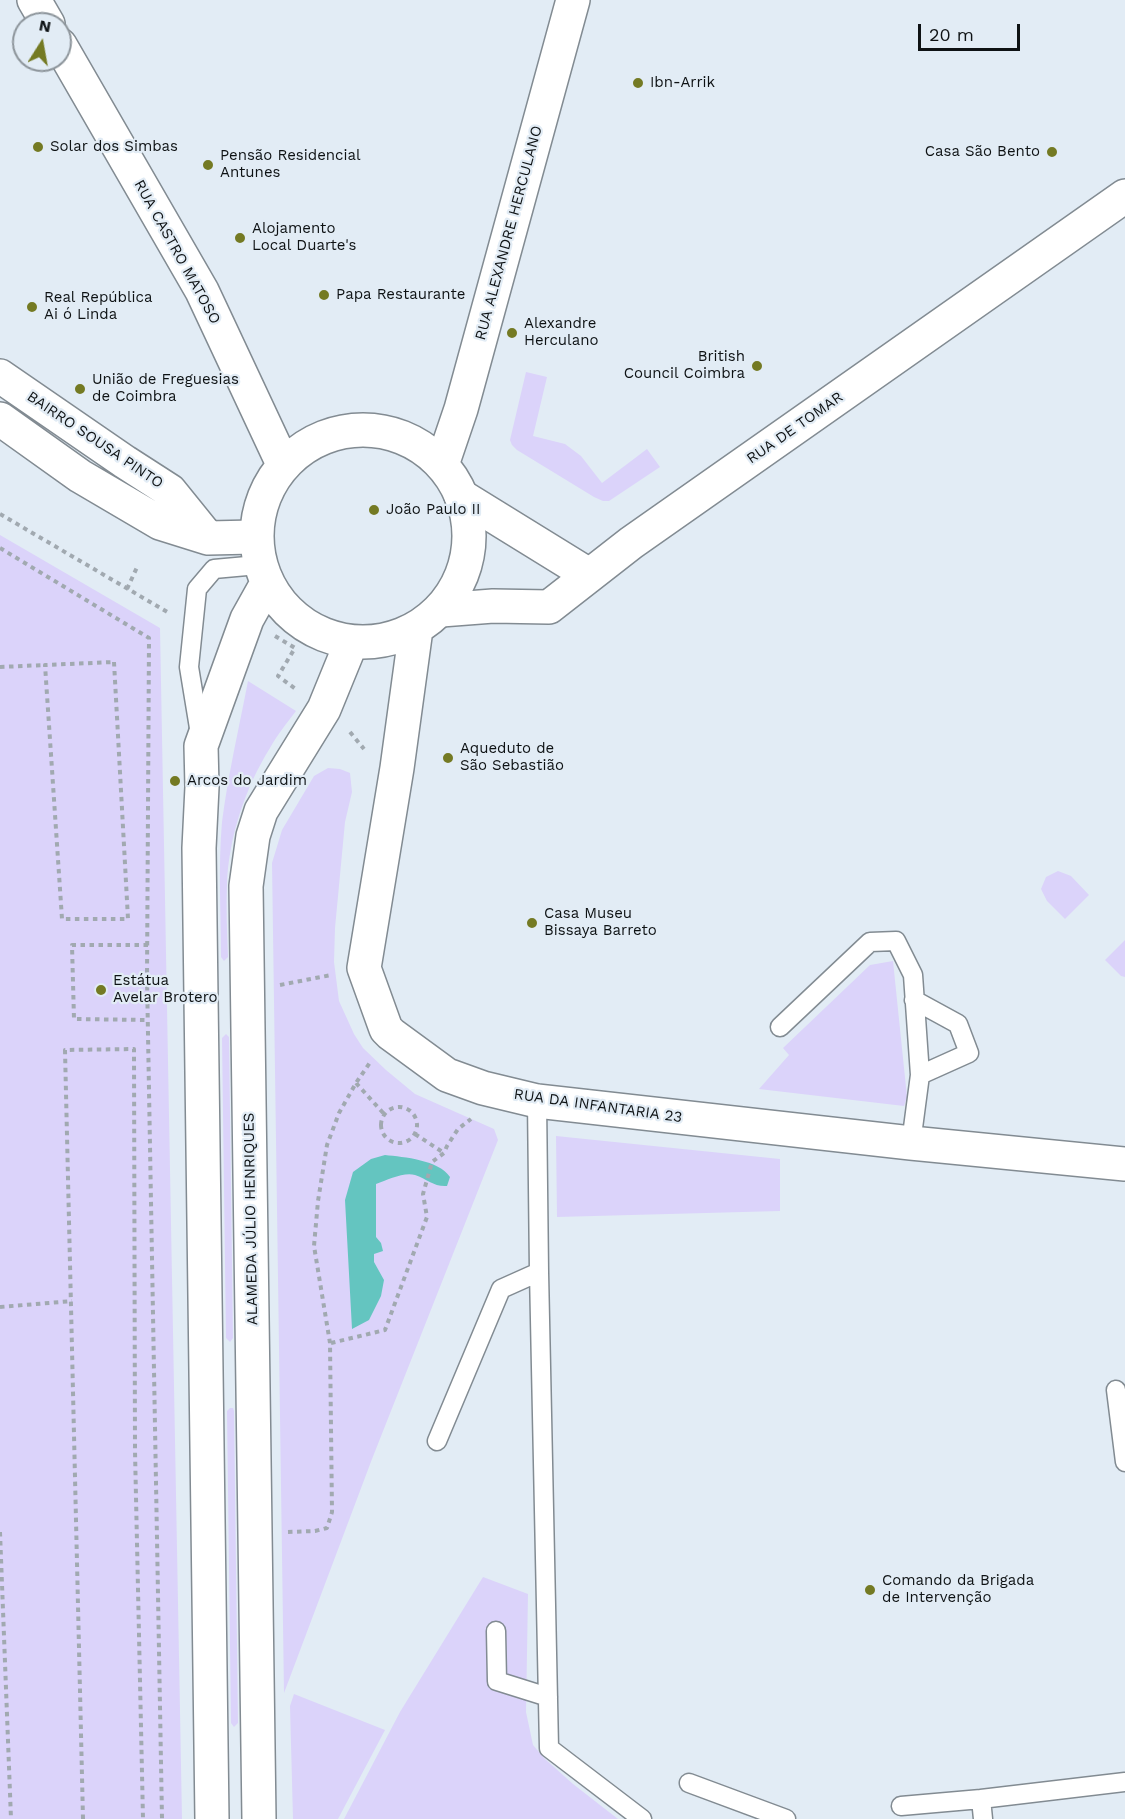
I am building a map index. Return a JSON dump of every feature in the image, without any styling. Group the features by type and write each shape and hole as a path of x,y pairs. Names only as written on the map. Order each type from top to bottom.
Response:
{"main road":[{"name":"RUA ALEXANDRE HERCULANO","path":"442,465 461,409 573,0"},
{"name":"RUA CASTRO MATOSO","path":"72,66 202,291 282,464"},
{"name":"RUA DE TOMAR","path":"428,620 493,606 549,607 670,516 1125,196"},
{"name":"BAIRRO SOUSA PINTO","path":"0,376 170,491 208,538"},
{"path":"0,420 80,476 160,523 208,538 260,562 290,609 318,628 351,643 385,642 428,620 458,585 468,556 469,526 461,496 442,465 419,446 392,434 362,430 333,434 306,446 282,464 267,486 258,511 260,562 247,619 201,746 200,848 212,1819"},
{"path":"461,496 590,574"},
{"name":"RUA DA INFANTARIA 23","path":"428,620 398,759 364,968 386,1029 391,1034 447,1075 483,1088 537,1101 911,1143 1125,1164"},
{"name":"ALAMEDA JÚLIO HENRIQUES","path":"259,1819 246,886 253,836 261,811 324,709 351,643"},
{"path":"206,1375 253,1374"},
{"path":"212,1755 258,1754"}],"lane":[{"path":"201,746 189,668 196,589 214,569 260,562"},
{"path":"780,1027 870,942 896,941 913,975 920,1075 911,1143"},
{"path":"914,1000 958,1024 969,1053 920,1075"},
{"path":"537,1101 549,1748 642,1819"},
{"path":"437,1441 501,1289 539,1272"},
{"path":"1116,1390 1125,1462"},
{"path":"496,1631 497,1681 548,1697"},
{"path":"902,1806 1125,1782"},
{"path":"689,1783 786,1819"},
{"path":"981,1799 983,1819"}],"path":[{"path":"0,514 175,616"},
{"path":"0,548 149,638 147,978 162,1819"},
{"path":"127,589 138,566"},
{"path":"268,631 295,648 278,676 302,694"},
{"path":"0,667 45,665 114,662 128,919 62,919 45,665"},
{"path":"348,730 368,754"},
{"path":"148,945 72,945 74,1019 148,1020"},
{"path":"279,986 334,975"},
{"path":"147,978 164,978"},
{"path":"282,1532 315,1531 327,1528 332,1512 330,1343 314,1246 318,1201 327,1146 339,1113 356,1083 391,1034"},
{"path":"83,1819 65,1050 134,1049 135,1451 143,1819"},
{"path":"356,1083 385,1115"},
{"path":"330,1343 385,1330 427,1217 423,1194 432,1162 444,1153 458,1129 472,1118 483,1088"},
{"path":"399,1107 411,1111 417,1122 415,1134 406,1142 390,1140 383,1132 382,1121 385,1115 393,1108 399,1107"},
{"path":"415,1134 444,1153"},
{"path":"0,1307 72,1301"},
{"path":"0,1532 11,1819"}],"shaded area":[{"path":"526,372 547,377 533,436 565,444 581,456 602,483 647,449 660,467 609,501 603,501 517,450 510,440"},
{"path":"0,535 160,628 182,1819 0,1819"},
{"path":"248,681 296,711 261,763 240,813 228,866 228,957 224,961 221,957 220,890 222,822"},
{"path":"328,768 350,773 352,792 345,822 334,962 339,1001 354,1034 363,1048 415,1094 494,1129 498,1140 372,1459 284,1693 272,863 282,830 314,776"},
{"path":"1058,871 1071,876 1089,895 1065,919 1047,901 1041,889 1046,877"},
{"path":"1125,940 1125,977 1121,976 1105,960"},
{"path":"893,961 907,1097 904,1106 759,1089 789,1055 783,1048 870,965"},
{"path":"226,1034 229,1037 233,1338 230,1342 226,1338 222,1038"},
{"path":"556,1136 780,1159 780,1211 557,1217"},
{"path":"385,1155 430,1163 445,1171 450,1177 447,1186 438,1185 410,1174 376,1184 376,1237 383,1251 374,1254 374,1262 384,1280 381,1296 369,1320 352,1329 345,1200 353,1172 371,1159"},
{"path":"230,1408 234,1411 238,1723 234,1727 231,1723 227,1411"},
{"path":"483,1577 528,1594 526,1712 533,1745 573,1784 618,1819 344,1819 400,1712"},
{"path":"294,1694 385,1730 338,1819 293,1819 290,1706"}],"place":[{"name":"Ibn-Arrik","path":"638,83"},
{"name":"Solar dos Simbas","path":"38,147"},
{"name":"Casa São Bento","path":"1052,152"},
{"name":"Pensão Residencial Antunes","path":"208,165"},
{"name":"Alojamento Local Duarte's","path":"240,238"},
{"name":"Papa Restaurante","path":"324,295"},
{"name":"Real República Ai ó Linda","path":"32,307"},
{"name":"Alexandre Herculano","path":"512,333"},
{"name":"British Council Coimbra","path":"757,366"},
{"name":"União de Freguesias de Coimbra","path":"80,389"},
{"name":"João Paulo II","path":"374,510"},
{"name":"Aqueduto de São Sebastião","path":"448,758"},
{"name":"Arcos do Jardim","path":"175,781"},
{"name":"Casa Museu Bissaya Barreto","path":"532,923"},
{"name":"Estátua Avelar Brotero","path":"101,990"},
{"name":"Comando da Brigada de Intervenção","path":"870,1590"}]}
